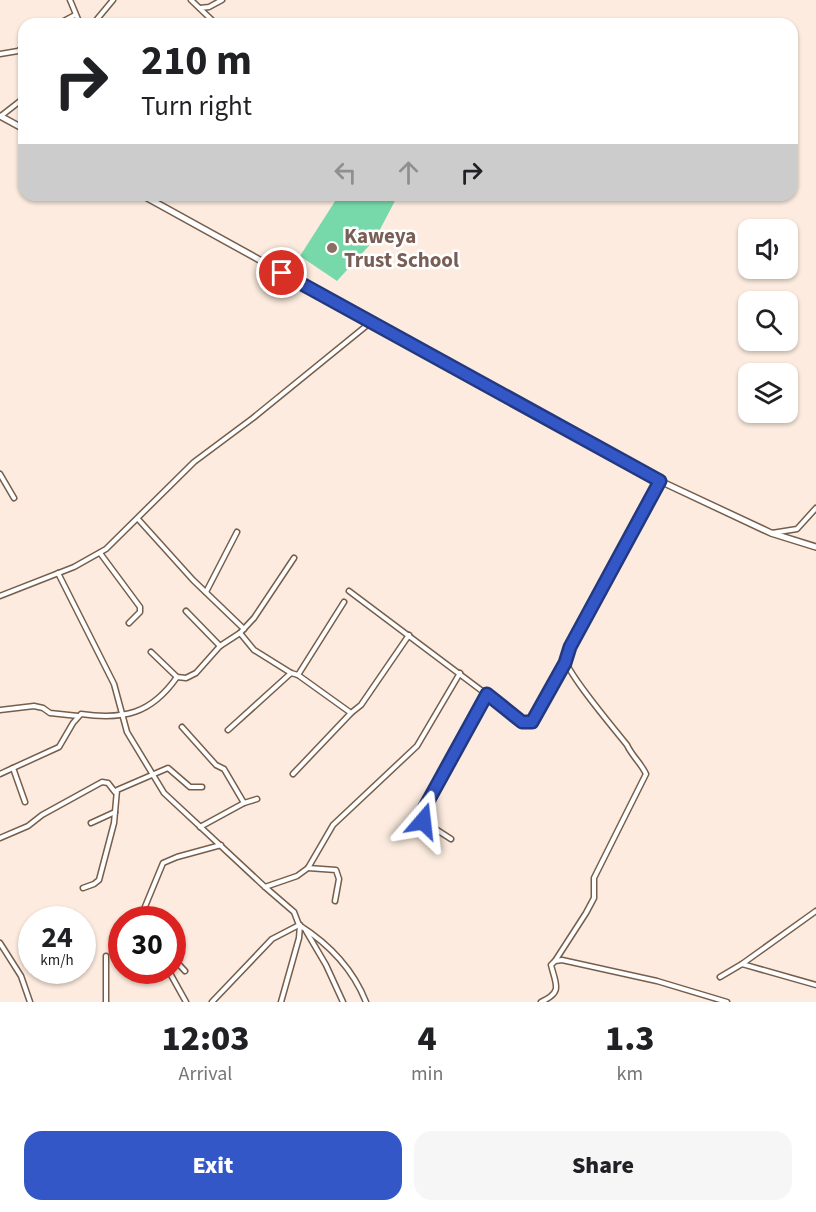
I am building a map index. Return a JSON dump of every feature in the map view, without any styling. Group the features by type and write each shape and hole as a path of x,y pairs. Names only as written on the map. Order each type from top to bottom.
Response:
{"main road":[{"path":"0,116 18,126"},
{"path":"153,201 660,481 771,533 816,547"}],"street":[{"path":"70,0 77,18"},
{"path":"98,18 112,0"},
{"path":"191,0 210,18"},
{"path":"199,8 209,7 222,0"},
{"path":"69,18 75,15"},
{"path":"0,54 18,51"},
{"path":"0,116 18,102"},
{"path":"0,596 100,553 138,519 194,462 253,418 371,322"},
{"path":"0,474 14,498"},
{"path":"349,591 522,722 532,722 660,481"},
{"path":"771,533 797,529 816,508"},
{"path":"138,519 242,631 254,650 291,674 298,675 351,713"},
{"path":"206,592 237,532"},
{"path":"100,553 140,607 140,612 129,623"},
{"path":"151,652 177,677 186,678 196,673 220,646 242,631 254,618 294,558"},
{"path":"58,573 114,684 129,735 164,793 294,912 326,965 343,1002"},
{"path":"298,675 344,602"},
{"path":"186,611 220,646"},
{"path":"293,774 361,705 410,635"},
{"path":"541,1002 555,994 557,988 551,965 594,898 594,878 646,774 642,765 630,753 627,745 565,663"},
{"path":"265,887 297,876 308,868 333,825 417,746 460,673"},
{"path":"228,730 291,674"},
{"path":"0,710 34,705 50,713 113,718 149,705 167,690 177,677"},
{"path":"451,839 423,821 421,814 487,694"},
{"path":"0,774 59,747 79,716"},
{"path":"182,728 216,765 224,769 244,803"},
{"path":"14,768 26,802"},
{"path":"115,792 170,768 190,787 202,787"},
{"path":"0,838 28,826 42,815 102,782 108,783 115,792 116,811 99,880 83,888"},
{"path":"200,827 244,803 257,799"},
{"path":"91,823 116,811"},
{"path":"145,906 163,863 220,845"},
{"path":"308,868 336,870 339,879 335,901"},
{"path":"720,976 742,964 816,911"},
{"path":"212,1002 272,939 302,926"},
{"path":"281,1002 302,926"},
{"path":"302,926 339,957 361,989 366,1002"},
{"path":"0,943 21,976 30,1002"},
{"path":"106,956 106,1002"},
{"path":"555,961 562,960 657,981 727,1002"},
{"path":"742,964 816,985"},
{"path":"176,984 186,1002"}],"green space":[{"path":"335,201 395,201 375,239 337,281 300,256"}],"place":[{"name":"Kaweya Trust School","path":"332,248"}],"route":[{"path":"282,273 660,481 532,722 522,722 487,694 421,814 423,821"}]}
